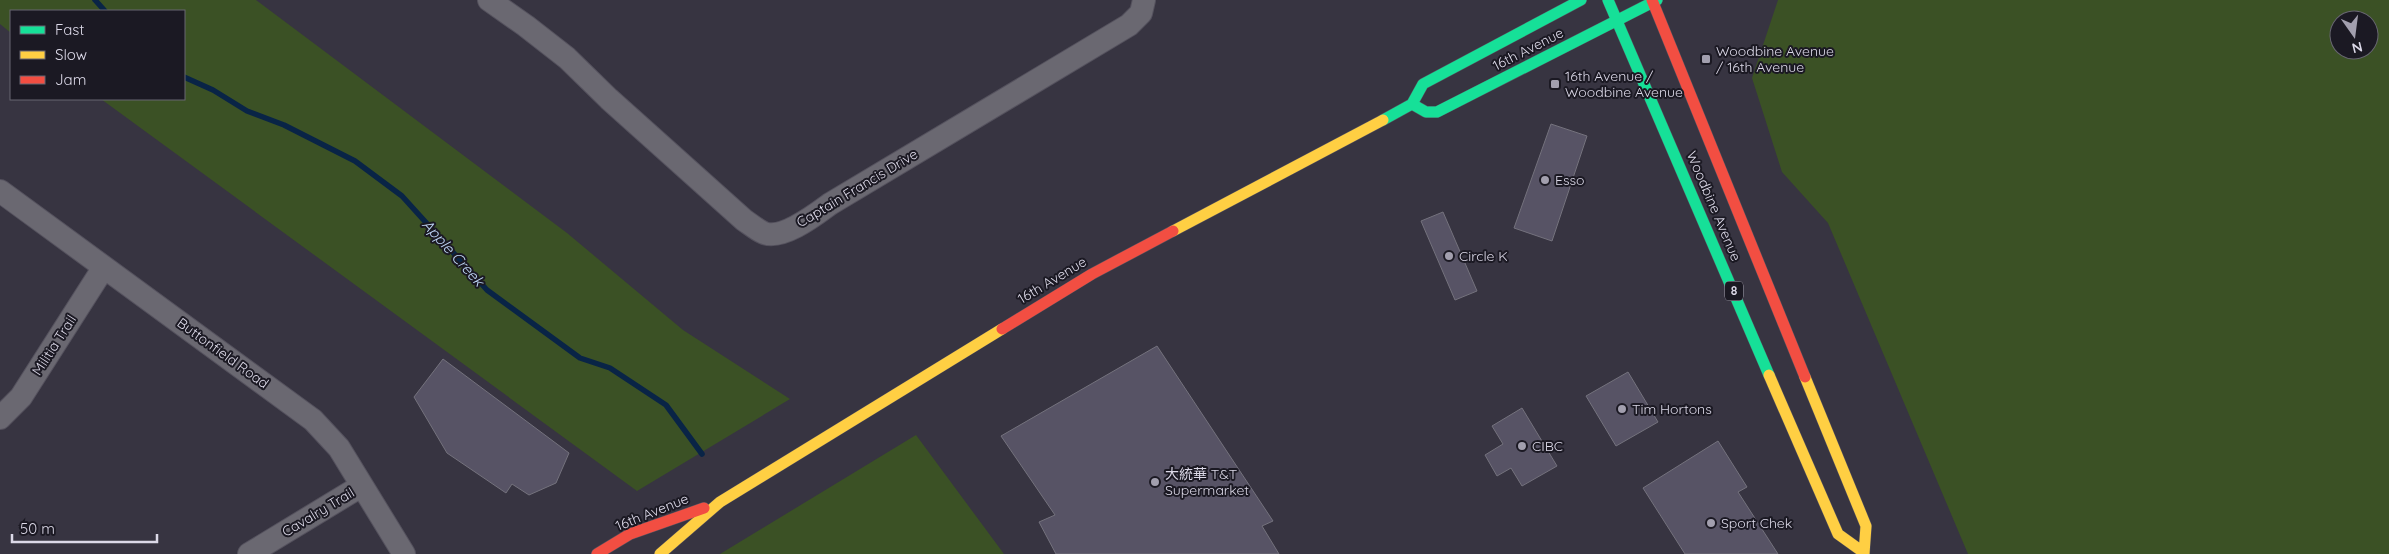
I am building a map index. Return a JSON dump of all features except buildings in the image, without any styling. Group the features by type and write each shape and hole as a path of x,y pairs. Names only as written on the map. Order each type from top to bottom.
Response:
{"main road":[{"name":"16th Avenue","path":"660,554 720,502 1092,274 1412,104 1423,84 1581,0"},
{"name":"Woodbine Avenue","path":"1608,0 1838,534 1863,553"},
{"name":"16th Avenue","path":"1412,104 1426,112 1437,112 1654,1"},
{"name":"Woodbine Avenue","path":"1654,1 1866,526 1863,553"},
{"name":"16th Avenue","path":"597,554 630,534 720,502"}],"street":[{"name":"Captain Francis Drive","path":"489,0 567,58 609,99 744,220 765,234 777,234 807,221 830,204 1129,25 1141,14 1144,0"},
{"name":"Buttonfield Road","path":"0,191 313,420 339,448 404,554"},
{"name":"Militia Trail","path":"0,418 20,397 104,267"},
{"name":"Cavalry Trail","path":"249,554 362,486"}],"green space":[{"path":"0,0 256,0 567,233 683,330 790,399 637,491 102,100 185,100 185,10 10,10 10,32 0,24"},
{"path":"1778,0 2389,0 2389,554 1968,554 1828,223 1782,172 1752,78"},
{"path":"916,435 1004,554 720,554"}],"waterway":[{"name":"Apple Creek","path":"95,0 104,10"},
{"name":"Apple Creek","path":"185,77 213,90 247,111 284,125 355,161 402,196 487,290 580,358 610,368 666,405 702,454"}],"traffic: fast":[{"path":"1383,120 1412,104 1423,84 1581,0"},
{"path":"1608,0 1769,375"},
{"path":"1412,104 1426,112 1437,112 1657,0"}],"traffic: slow":[{"path":"1173,231 1383,120"},
{"path":"660,554 720,502 1002,329"},
{"path":"1769,375 1838,534 1863,552"},
{"path":"1805,377 1866,526 1864,554"}],"traffic: jam":[{"path":"1652,0 1805,377"},
{"path":"1002,329 1092,274 1173,231"},
{"path":"597,554 630,534 704,508"}],"place":[{"name":"Woodbine Avenue / 16th Avenue","path":"1706,59"},
{"name":"16th Avenue / Woodbine Avenue","path":"1555,84"},
{"name":"Esso","path":"1545,180"},
{"name":"Circle K","path":"1449,256"},
{"name":"Tim Hortons","path":"1622,409"},
{"name":"CIBC","path":"1522,446"},
{"name":"大統華 T&T Supermarket","path":"1155,482"},
{"name":"Sport Chek","path":"1711,523"}]}
